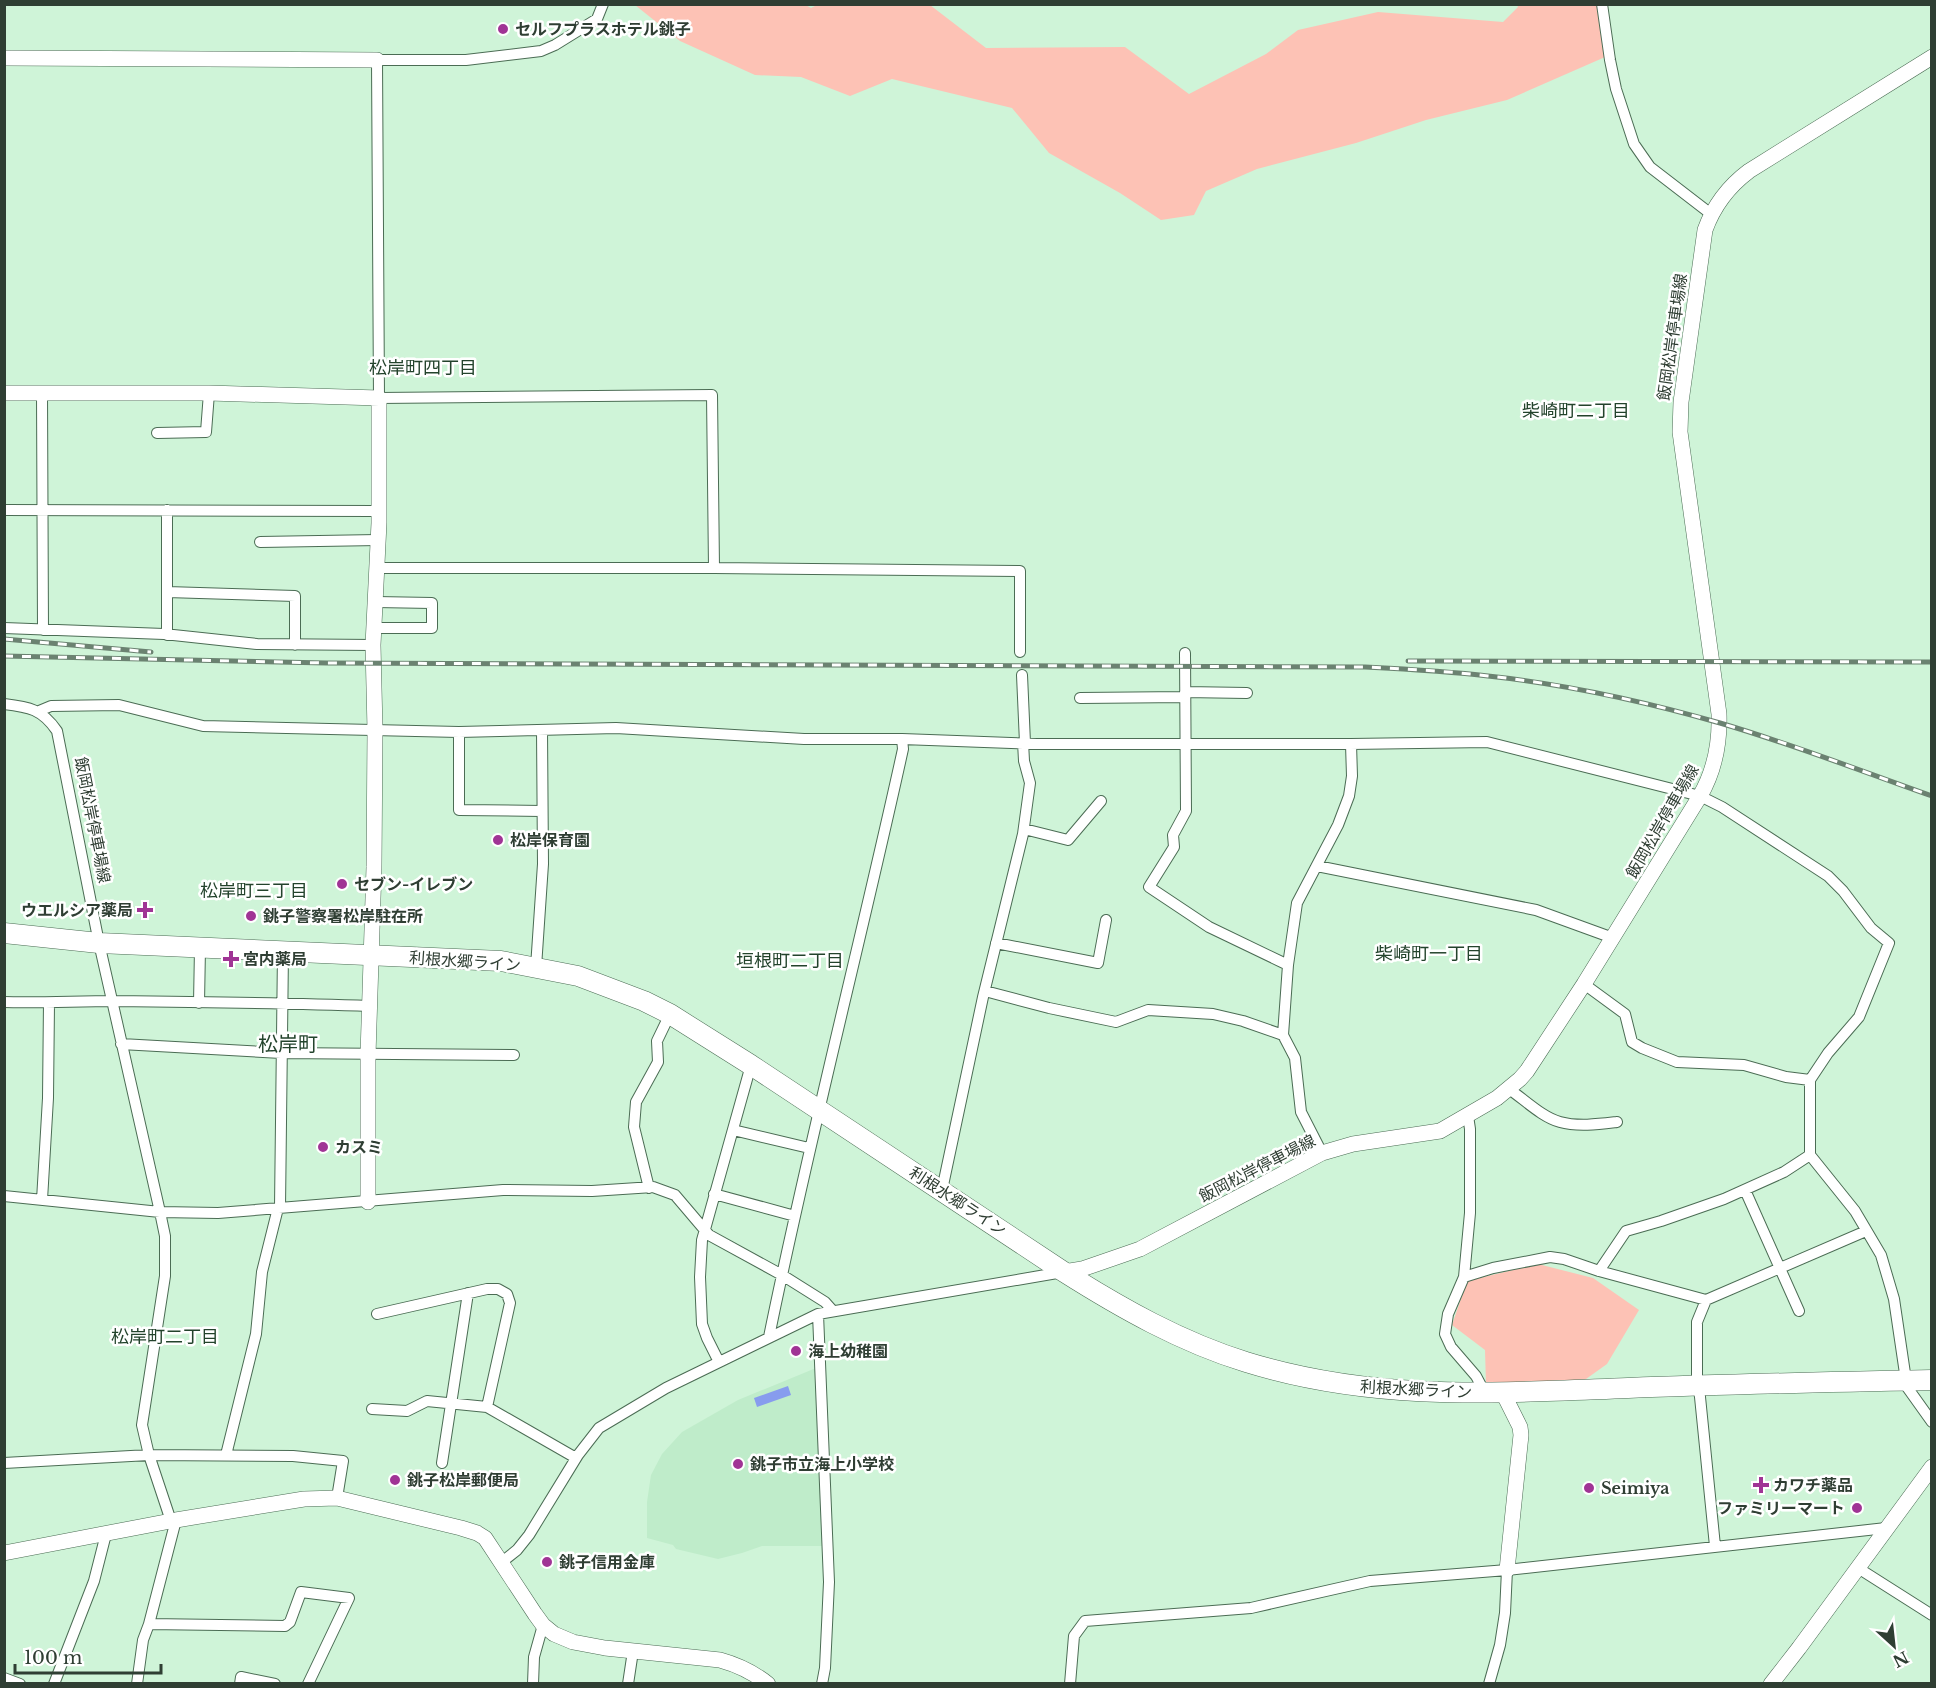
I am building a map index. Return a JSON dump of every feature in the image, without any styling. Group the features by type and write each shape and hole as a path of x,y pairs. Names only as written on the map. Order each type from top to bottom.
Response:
{"highway":[{"name":"利根水郷ライン","path":"4,933 99,943 501,961 578,976 644,1001 670,1014 1064,1272 1117,1304 1155,1325 1205,1347 1246,1362 1291,1374 1340,1384 1405,1391 1494,1393 1932,1380"}],"street":[{"path":"4,58 466,60 541,51 597,19 603,4"},
{"path":"1602,4 1616,90 1634,144 1650,167 1711,214"},
{"name":"飯岡松岸停車場線","path":"1064,1272 1082,1269 1140,1248 1322,1153 1353,1144 1440,1131 1509,1089 1527,1071 1613,938 1700,796 1710,779 1718,753 1719,714 1680,417 1706,230 1711,214 1729,188 1749,171 1932,57"},
{"path":"368,1202 368,1055 375,730 373,645 379,511 377,60"},
{"path":"4,393 209,393 379,398 712,395 714,568"},
{"path":"42,393 44,630"},
{"path":"157,432 206,432 209,393"},
{"path":"4,510 379,511"},
{"path":"167,510 167,635"},
{"path":"260,542 378,540"},
{"path":"376,568 1020,571 1020,652"},
{"path":"167,592 295,596 296,645"},
{"path":"375,628 432,628 432,603 376,602"},
{"path":"4,628 167,635 257,644 373,645"},
{"path":"1185,653 1186,811 1173,835 1174,848 1149,887 1209,927 1288,965"},
{"path":"942,1190 985,991 1024,829 1030,783 1024,761 1022,675"},
{"path":"1080,698 1247,693"},
{"path":"4,704 39,711 51,706 119,705 203,726 459,732 616,728 804,740 902,739 1185,745 1487,742 1700,796 1722,807 1828,876 1843,891 1871,928 1889,943 1859,1017 1828,1053 1810,1080 1810,1155 1855,1211 1881,1255 1894,1299 1907,1387 1932,1422"},
{"name":"飯岡松岸停車場線","path":"39,711 57,731 99,943 165,1236 165,1276 142,1425 149,1455 174,1521"},
{"path":"536,967 543,864 542,730"},
{"path":"459,732 459,810 542,811"},
{"path":"769,1337 818,1109 868,909 903,749 902,739"},
{"path":"1322,1153 1301,1112 1295,1058 1283,1035 1288,965 1297,903 1338,825 1349,796 1352,776 1351,744"},
{"path":"1024,829 1068,840 1101,801"},
{"path":"1317,866 1536,910 1613,938"},
{"path":"996,943 1098,963 1106,920"},
{"path":"199,1003 200,948"},
{"path":"226,1455 256,1334 262,1272 279,1208 283,951"},
{"path":"1584,984 1626,1014 1632,1042 1642,1048 1677,1062 1744,1065 1786,1077 1810,1080"},
{"path":"985,991 1116,1022 1148,1010 1213,1014 1243,1021 1283,1035"},
{"path":"4,1002 112,1001 369,1006"},
{"path":"42,1200 48,1098 49,1003"},
{"path":"649,1188 634,1127 636,1102 658,1062 657,1041 670,1014"},
{"path":"121,1044 281,1053 514,1055"},
{"path":"719,1362 706,1338 702,1324 700,1277 703,1230 751,1065"},
{"path":"1509,1089 1552,1119 1560,1122 1596,1124 1617,1122"},
{"path":"1468,1116 1470,1213 1464,1277 1448,1314 1446,1334 1451,1347 1494,1393 1520,1427 1521,1435 1507,1570 1505,1614 1500,1645 1489,1683"},
{"path":"733,1130 809,1148"},
{"path":"1599,1271 1626,1231 1662,1221 1745,1190 1784,1172 1810,1155"},
{"path":"4,1197 160,1212 218,1213 503,1190 662,1189 675,1195 703,1230 782,1275 825,1302 833,1311"},
{"path":"1745,1190 1798,1311"},
{"path":"714,1194 795,1216"},
{"path":"1464,1277 1493,1268 1550,1257 1706,1300 1866,1231"},
{"path":"502,1562 517,1550 529,1535 576,1458 598,1428 666,1388 818,1314 1064,1272"},
{"path":"377,1314 487,1289 498,1289 507,1294 510,1298 487,1407"},
{"path":"442,1463 468,1293"},
{"path":"1706,1300 1697,1322 1697,1381 1715,1546"},
{"path":"818,1314 829,1582 825,1668 822,1683"},
{"path":"372,1409 407,1411 426,1401 487,1407 576,1458"},
{"path":"4,1463 149,1455 293,1456 343,1461 338,1498"},
{"path":"1771,1683 1932,1467"},
{"path":"4,1552 304,1499 338,1498 477,1533 490,1544 543,1625 554,1634 573,1642 720,1660 755,1673 768,1683"},
{"path":"136,1683 143,1640 174,1521"},
{"path":"1070,1683 1074,1636 1085,1621 1251,1608 1370,1581 1507,1570 1886,1528"},
{"path":"54,1683 94,1581 106,1534"},
{"path":"1858,1568 1932,1615"},
{"path":"149,1624 285,1626 290,1622 301,1592 349,1598 308,1683"},
{"path":"533,1683 534,1658 543,1625"},
{"path":"628,1683 633,1651"},
{"path":"240,1683 241,1677 274,1683"},
{"path":"4,1678 20,1683"}],"shaded area":[{"path":"804,4 811,8 819,4 930,5 986,48 1125,47 1189,94 1266,54 1298,30 1378,12 1503,22 1518,7 1517,5 1601,5 1612,54 1507,100 1426,120 1356,143 1257,169 1206,191 1194,215 1161,220 1120,193 1049,153 1012,108 892,79 850,96 801,77 755,75 680,41 635,5"},
{"path":"1538,1264 1593,1278 1639,1310 1607,1364 1579,1384 1486,1384 1485,1350 1452,1325 1467,1281"},
{"name":"銚子市立海上小学校","path":"816,1368 824,1546 762,1546 718,1559 676,1549 673,1545 647,1538 647,1502 651,1475 662,1454 682,1432 738,1400"}],"water":[{"path":"788,1386 791,1395 757,1407 754,1398"}],"railway":[{"path":"4,639 151,652"},
{"path":"4,656 327,663 1365,667 1442,671 1546,684 1664,708 1774,740 1932,796"},
{"path":"1408,661 1932,662"}],"place":[{"name":"セルフプラスホテル銚子","path":"503,29"},
{"name":"松岸保育園","path":"498,840"},
{"name":"セブン-イレブン","path":"342,884"},
{"name":"ウエルシア薬局","path":"145,910"},
{"name":"銚子警察署松岸駐在所","path":"251,916"},
{"name":"宮内薬局","path":"231,959"},
{"name":"カスミ","path":"323,1147"},
{"name":"海上幼稚園","path":"796,1351"},
{"name":"銚子市立海上小学校","path":"738,1464"},
{"name":"銚子松岸郵便局","path":"395,1480"},
{"name":"カワチ薬品","path":"1761,1485"},
{"name":"Seimiya","path":"1589,1488"},
{"name":"ファミリーマート","path":"1857,1508"},
{"name":"銚子信用金庫","path":"547,1562"}],"district":[{"name":"松岸町四丁目","path":"423,368"},
{"name":"柴崎町二丁目","path":"1576,411"},
{"name":"松岸町三丁目","path":"254,891"},
{"name":"柴崎町一丁目","path":"1429,954"},
{"name":"垣根町二丁目","path":"790,961"},
{"name":"松岸町","path":"288,1044"},
{"name":"松岸町二丁目","path":"165,1337"}]}
